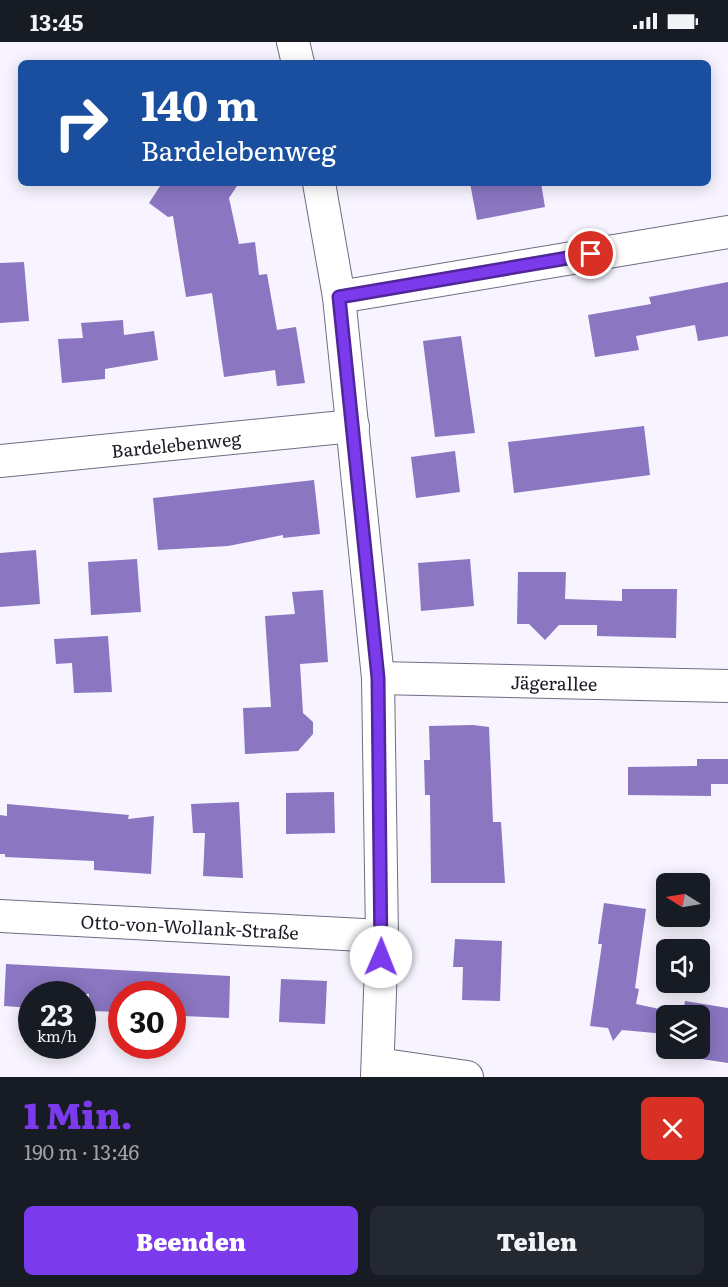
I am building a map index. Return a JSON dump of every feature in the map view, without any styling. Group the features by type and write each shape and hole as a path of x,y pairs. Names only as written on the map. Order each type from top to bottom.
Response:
{"street":[{"path":"293,42 297,60"},
{"path":"320,186 339,297 378,678 382,936 377,1070 467,1077"},
{"path":"339,297 728,232"},
{"name":"Bardelebenweg","path":"0,461 353,426"},
{"name":"Jägerallee","path":"378,678 728,686"},
{"name":"Otto-von-Wollank-Straße","path":"0,916 382,936"}],"building":[{"path":"160,186 237,186 229,198 239,244 255,242 259,275 267,274 277,330 296,327 305,383 277,386 275,370 224,377 212,293 186,297 173,216 168,217 149,203"},
{"path":"471,186 542,186 545,207 477,220"},
{"path":"24,262 29,321 0,323 0,263"},
{"path":"728,282 728,336 698,341 695,325 636,336 639,350 595,357 588,315 651,304 649,297"},
{"path":"123,320 124,335 154,331 158,360 105,369 105,379 62,383 58,339 83,338 81,323"},
{"path":"461,336 475,433 435,437 423,341"},
{"path":"644,426 650,475 514,493 508,442"},
{"path":"455,451 460,492 416,498 411,457"},
{"path":"314,480 320,534 283,538 283,535 228,546 158,550 153,498"},
{"path":"36,550 40,604 0,607 0,553"},
{"path":"137,559 141,612 91,615 88,562"},
{"path":"470,559 474,606 421,611 418,563"},
{"path":"518,572 566,572 565,599 622,601 622,589 677,589 676,638 597,636 597,625 559,625 545,640 529,624 517,624"},
{"path":"323,590 328,662 300,664 303,713 313,722 313,734 298,751 245,754 243,708 271,707 265,616 295,614 292,592"},
{"path":"108,636 112,692 74,693 72,663 56,664 54,639"},
{"path":"429,726 489,727 493,822 501,822 505,883 431,883 430,795 425,795 424,760 430,760"},
{"path":"697,759 728,759 728,784 711,784 711,796 628,795 628,767 697,766"},
{"path":"334,792 335,833 286,834 286,793"},
{"path":"239,802 243,878 203,876 205,833 193,833 191,804"},
{"path":"7,804 129,815 128,819 154,816 151,874 94,870 94,861 5,857 5,854 0,854 0,815 7,816"},
{"path":"604,903 646,909 635,988 639,989 636,1004 656,1008 656,1033 622,1030 613,1041 608,1028 590,1026 602,944 598,944"},
{"path":"455,939 502,941 500,1001 462,1000 463,967 453,967"},
{"path":"6,964 230,976 229,1018 186,1016 186,981 108,981 108,1012 96,1011 96,981 18,981 18,1007 4,1006"},
{"path":"281,979 327,981 325,1024 279,1022"},
{"path":"685,1001 710,1005 684,1005"},
{"path":"710,1005 728,1008 728,1063 702,1059 710,1059"}],"route":[{"path":"381,957 378,678 339,297 591,254"}]}
